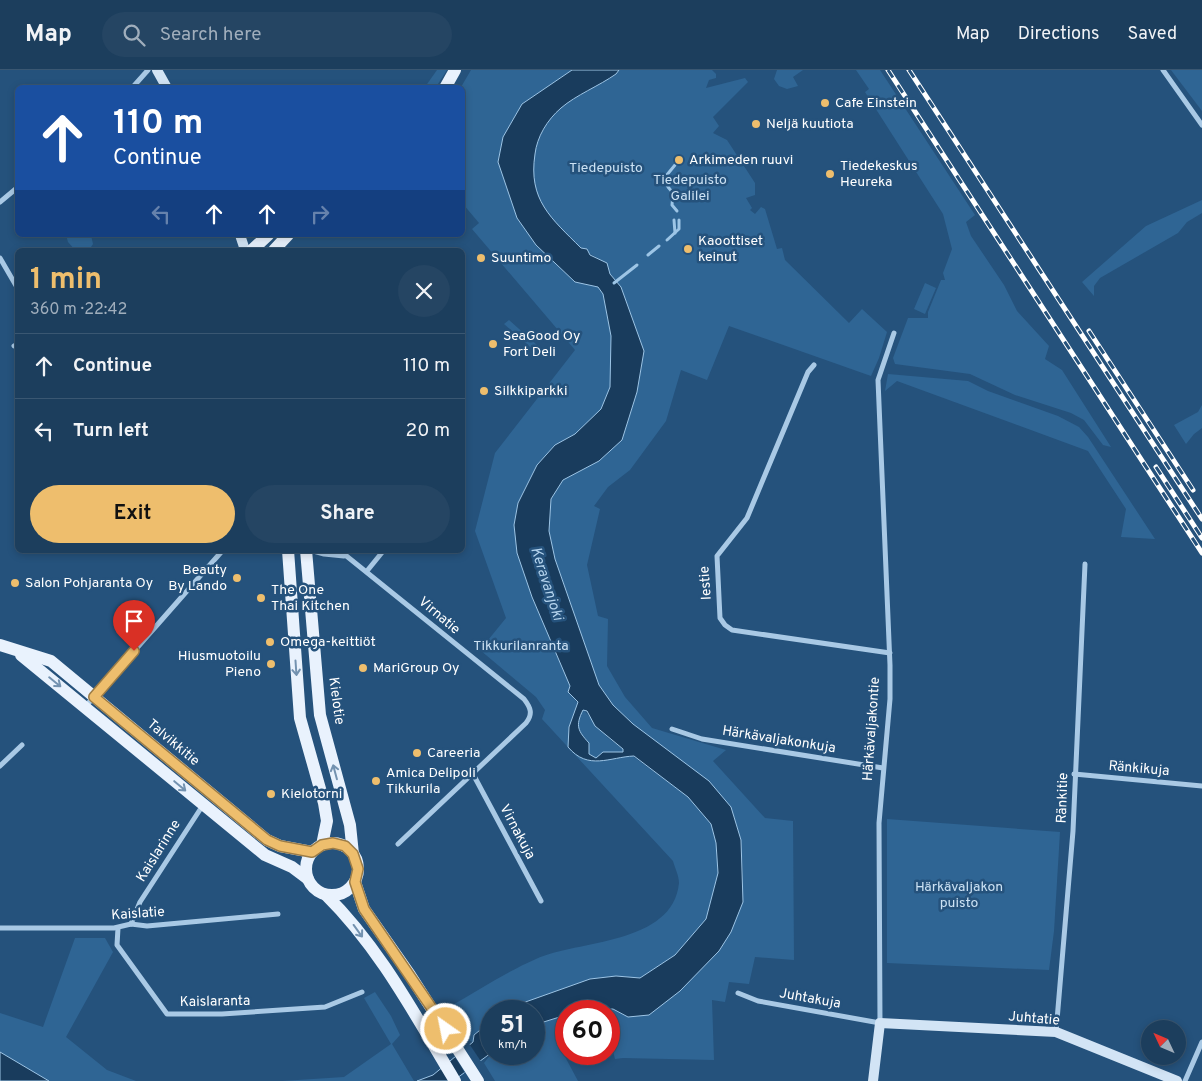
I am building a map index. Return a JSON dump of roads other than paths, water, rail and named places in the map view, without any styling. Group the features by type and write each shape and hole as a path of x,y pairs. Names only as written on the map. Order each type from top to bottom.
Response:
{"main road":[{"path":"447,85 455,70"},
{"path":"276,248 286,237"},
{"path":"288,553 300,718 324,803 326,821 317,848 306,865 308,879 314,889 326,895 348,916 394,980 452,1076"},
{"name":"Kielotie","path":"306,553 320,715 350,825 353,854"},
{"name":"Talvikkitie","path":"0,645 17,652 51,661 267,840 280,846 317,848"},
{"name":"Talvikkitie","path":"17,652 265,855 292,867 308,879"},
{"path":"317,848 333,843 341,844 353,854 358,869 355,882 364,909 478,1081"},
{"path":"326,895 343,893 355,882"}],"street":[{"path":"135,85 148,70"},
{"path":"157,70 165,85"},
{"path":"1163,70 1202,125"},
{"path":"0,202 15,190"},
{"path":"0,258 15,284"},
{"name":"Härkävaljakontie","path":"873,1081 880,1023 879,823 890,699 890,653 878,378 894,333"},
{"name":"Iestie","path":"814,365 808,372 747,518 717,556 720,618 725,626 732,630 890,653"},
{"path":"85,707 220,553"},
{"name":"Virnatie","path":"320,553 344,556"},
{"name":"Virnatie","path":"342,553 367,571 529,705 531,714 526,723 398,844"},
{"path":"367,571 382,553"},
{"name":"Ränkitie","path":"1056,1032 1073,830 1084,564"},
{"name":"Härkävaljakonkuja","path":"672,730 702,739 883,768"},
{"path":"0,766 22,745"},
{"name":"Virnakuja","path":"473,774 541,901"},
{"name":"Ränkikuja","path":"1074,774 1202,786"},
{"name":"Kaislarinne","path":"131,924 140,902 203,804 212,794"},
{"name":"Kaislatie","path":"0,928 118,928 131,924 147,926 278,914"},
{"name":"Kaislaranta","path":"118,928 118,945 167,1014 222,1014 325,1007 362,992"},
{"name":"Juhtakuja","path":"738,993 758,1001 880,1023"},
{"name":"Juhtatie","path":"880,1023 1056,1032 1177,1081"},
{"path":"1185,1081 1202,1042"}],"water":[{"name":"Keravanjoki","path":"572,70 619,70 602,83 567,103 556,113 540,135 535,154 535,184 544,207 560,227 581,248 587,249 590,255 607,263 610,274 621,287 644,351 637,392 622,440 599,461 563,480 551,499 549,531 555,559 599,685 613,705 633,724 709,781 731,807 741,840 743,902 731,932 719,951 680,991 649,1015 628,1017 620,1013 620,1000 555,1000 555,1018 545,1022 545,1000 531,1000 590,979 616,976 640,978 675,955 706,919 718,873 716,843 711,824 688,797 634,756 591,761 583,759 568,747 569,727 578,702 568,692 570,686 532,597 517,553 514,525 518,503 537,465 555,445 575,434 601,409 610,387 611,336 603,294 598,287 575,282 536,245 517,218 498,162 503,137 522,104","holes":["583,710 587,711 595,726 623,749 623,752 603,752 596,758 589,754 589,743 580,732 578,724"]},
{"path":"480,1030 480,1061 453,1081 417,1081 433,1075 473,1042 474,1035"},
{"path":"0,1052 49,1081 0,1081"}],"waterway":[{"path":"675,165 666,176 668,187 673,193 672,205 677,211"},
{"path":"674,220 675,233"},
{"path":"667,240 679,229 679,220"},
{"path":"648,255 659,246"},
{"path":"614,283 637,265"}],"railway":[{"path":"888,70 1202,553"},
{"path":"909,70 1202,519"},
{"path":"1089,331 1193,490"},
{"path":"1156,467 1202,538"}],"place":[{"name":"Cafe Einstein","path":"825,103"},
{"name":"Neljä kuutiota","path":"756,124"},
{"name":"Arkimeden ruuvi","path":"679,160"},
{"name":"Tiedekeskus Heureka","path":"830,174"},
{"name":"Kaoottiset keinut","path":"688,249"},
{"name":"Suuntimo","path":"481,258"},
{"name":"SeaGood Oy Fort Deli","path":"493,344"},
{"name":"Silkkiparkki","path":"484,391"},
{"name":"Beauty By Lando","path":"237,578"},
{"name":"Salon Pohjaranta Oy","path":"15,583"},
{"name":"The One Thai Kitchen","path":"261,598"},
{"name":"Omega-keittiöt","path":"270,642"},
{"name":"Hiusmuotoilu Pieno","path":"271,664"},
{"name":"MariGroup Oy","path":"363,668"},
{"name":"Careeria","path":"417,753"},
{"name":"Amica Delipoli Tikkurila","path":"376,781"},
{"name":"Kielotorni","path":"271,794"}],"park label":[{"name":"Tiedepuisto","path":"606,168"},
{"name":"Tiedepuisto Galilei","path":"690,188"},
{"name":"Tikkurilanranta","path":"521,646"},
{"name":"Härkävaljakon puisto","path":"959,896"}]}
